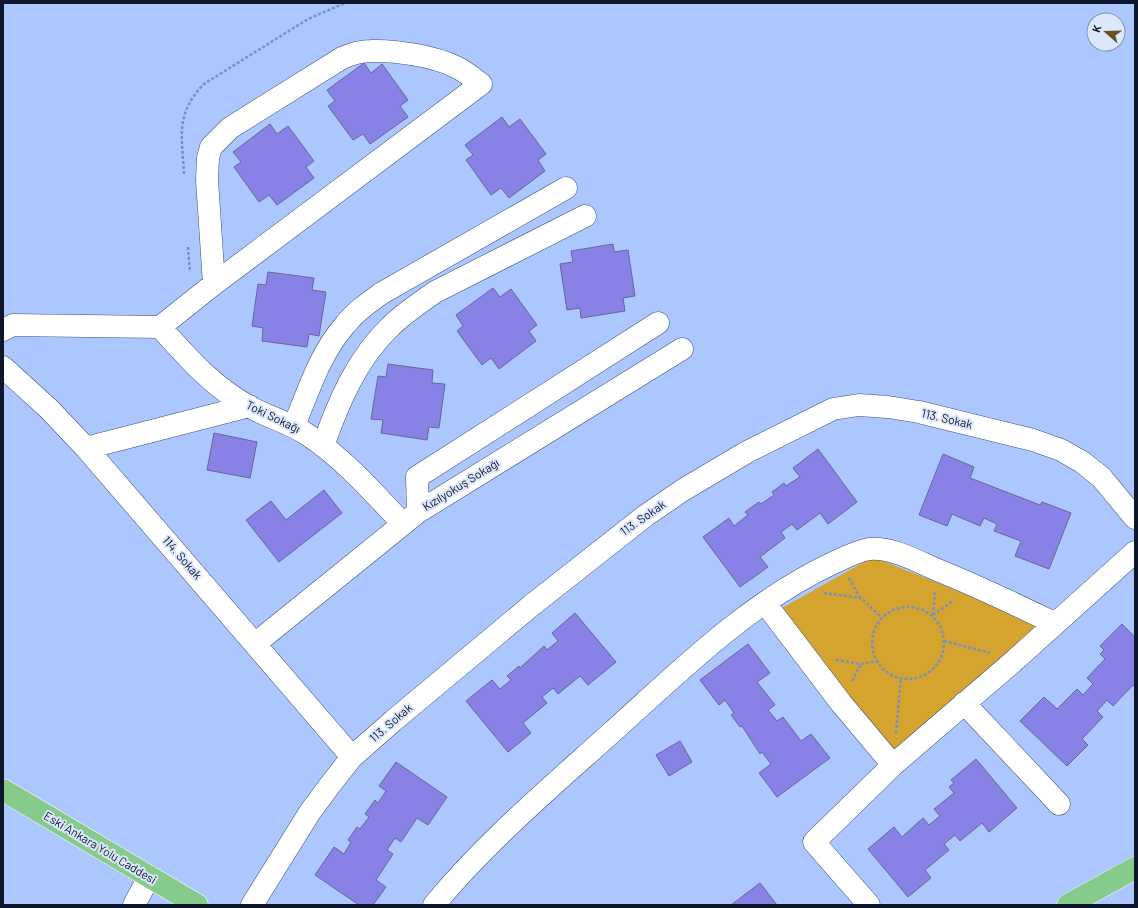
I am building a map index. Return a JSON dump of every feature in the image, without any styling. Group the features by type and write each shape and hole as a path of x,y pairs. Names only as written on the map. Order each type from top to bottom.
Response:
{"main road":[{"name":"Eski Ankara Yolu Caddesi","path":"3,790 197,905"},
{"path":"1068,905 1135,868"}],"street":[{"path":"3,330 13,325 160,327 214,284 481,84 455,66 437,60 395,52 370,50 354,53 342,58 230,128 211,147 208,158 207,180 214,284"},
{"path":"294,426 319,368 332,343 344,326 361,308 382,293 566,188"},
{"path":"323,446 344,392 374,343 391,326 413,307 435,292 586,216"},
{"path":"410,518 417,477 658,323"},
{"name":"Toki Sokağı","path":"160,327 197,369 229,394 249,406 294,426 323,446 410,518"},
{"name":"Kızılyokuş Sokağı","path":"256,643 410,518 682,349"},
{"name":"114. Sokak","path":"3,367 49,409 86,448 256,643 352,757"},
{"name":"113. Sokak","path":"252,905 310,812 352,757 393,721 532,605 645,516 683,490 747,452 833,409 859,405 888,407 919,412 1033,440 1061,450 1082,462 1101,477 1135,518"},
{"path":"86,448 249,406"},
{"path":"434,905 505,830 675,676 765,603 812,573 857,552 870,549 885,550 904,556 976,585 1054,623"},
{"path":"869,905 814,842 893,765 1015,660 1054,623 1135,552"},
{"path":"765,603 841,703 893,765"},
{"path":"964,703 1059,804"},
{"path":"134,905 149,877"}],"path":[{"path":"789,587 861,598 882,618"},
{"path":"902,607 927,611 937,621 942,631 944,641 941,657 931,671 918,677 901,678 888,673 877,661 872,642 874,630 882,618 889,612 902,607"},
{"path":"944,641 1015,660"},
{"path":"806,657 861,664 877,661"},
{"path":"893,765 901,678"}],"shaded area":[{"path":"873,557 1043,625 895,751 835,683 782,608"}],"building":[{"path":"364,63 371,73 382,64 408,100 400,106 408,117 370,144 363,134 353,140 328,106 335,101 327,90"},
{"path":"502,117 509,127 520,119 546,154 538,160 545,171 509,198 501,188 491,195 466,160 473,155 465,145"},
{"path":"270,124 277,134 288,126 314,161 306,167 314,178 277,205 269,195 259,202 234,167 241,162 233,152"},
{"path":"613,244 614,252 628,250 635,296 623,298 625,311 581,318 580,308 567,310 560,264 573,262 571,251"},
{"path":"268,272 314,278 312,290 326,292 319,336 309,334 307,347 262,341 263,328 252,326 258,284 266,285"},
{"path":"493,288 500,297 511,289 537,325 529,331 536,341 499,369 491,358 482,365 457,331 463,326 456,315"},
{"path":"388,364 433,370 432,383 445,384 439,428 429,427 427,440 381,433 383,420 371,419 378,376 386,377"},
{"path":"214,433 257,442 250,478 207,470"},
{"path":"818,449 857,502 828,524 820,513 797,530 792,524 781,532 785,538 760,557 768,567 740,587 703,537 729,518 734,526 748,515 745,512 759,502 761,504 774,495 772,492 784,483 786,486 800,477 793,468"},
{"path":"943,454 974,467 970,478 1040,505 1042,502 1071,513 1049,569 1015,556 1021,541 994,531 997,524 984,518 980,526 952,514 947,526 919,515"},
{"path":"324,490 342,513 279,562 246,520 271,501 286,520"},
{"path":"575,613 616,662 588,685 580,676 558,694 553,688 542,697 547,703 523,723 531,733 508,752 466,701 492,680 500,689 511,680 507,676 519,666 520,668 544,646 547,650 558,641 552,633"},
{"path":"1122,624 1135,637 1135,687 1133,685 1113,706 1107,700 1097,711 1103,717 1082,739 1088,745 1067,766 1020,721 1044,697 1057,709 1077,689 1083,695 1093,684 1087,678 1105,659 1100,654 1104,650 1100,646"},
{"path":"748,644 770,673 757,682 775,705 768,710 777,721 783,717 801,741 811,734 830,758 777,797 759,773 771,764 762,752 760,754 742,726 740,727 731,715 734,713 725,700 719,705 700,680"},
{"path":"680,741 692,762 669,776 656,755"},
{"path":"976,759 1017,808 989,832 982,823 960,841 955,835 944,844 949,850 925,870 931,878 908,897 868,849 894,827 902,837 923,818 929,825 940,816 934,809 954,793 949,787 954,783 951,780"},
{"path":"396,762 447,797 428,825 417,818 401,842 395,838 387,850 393,854 376,880 386,887 373,905 359,905 315,875 334,847 344,854 351,842 348,840 357,827 360,829 369,817 365,814 375,800 378,803 386,791 379,786"},
{"path":"760,883 777,905 731,905"}]}
